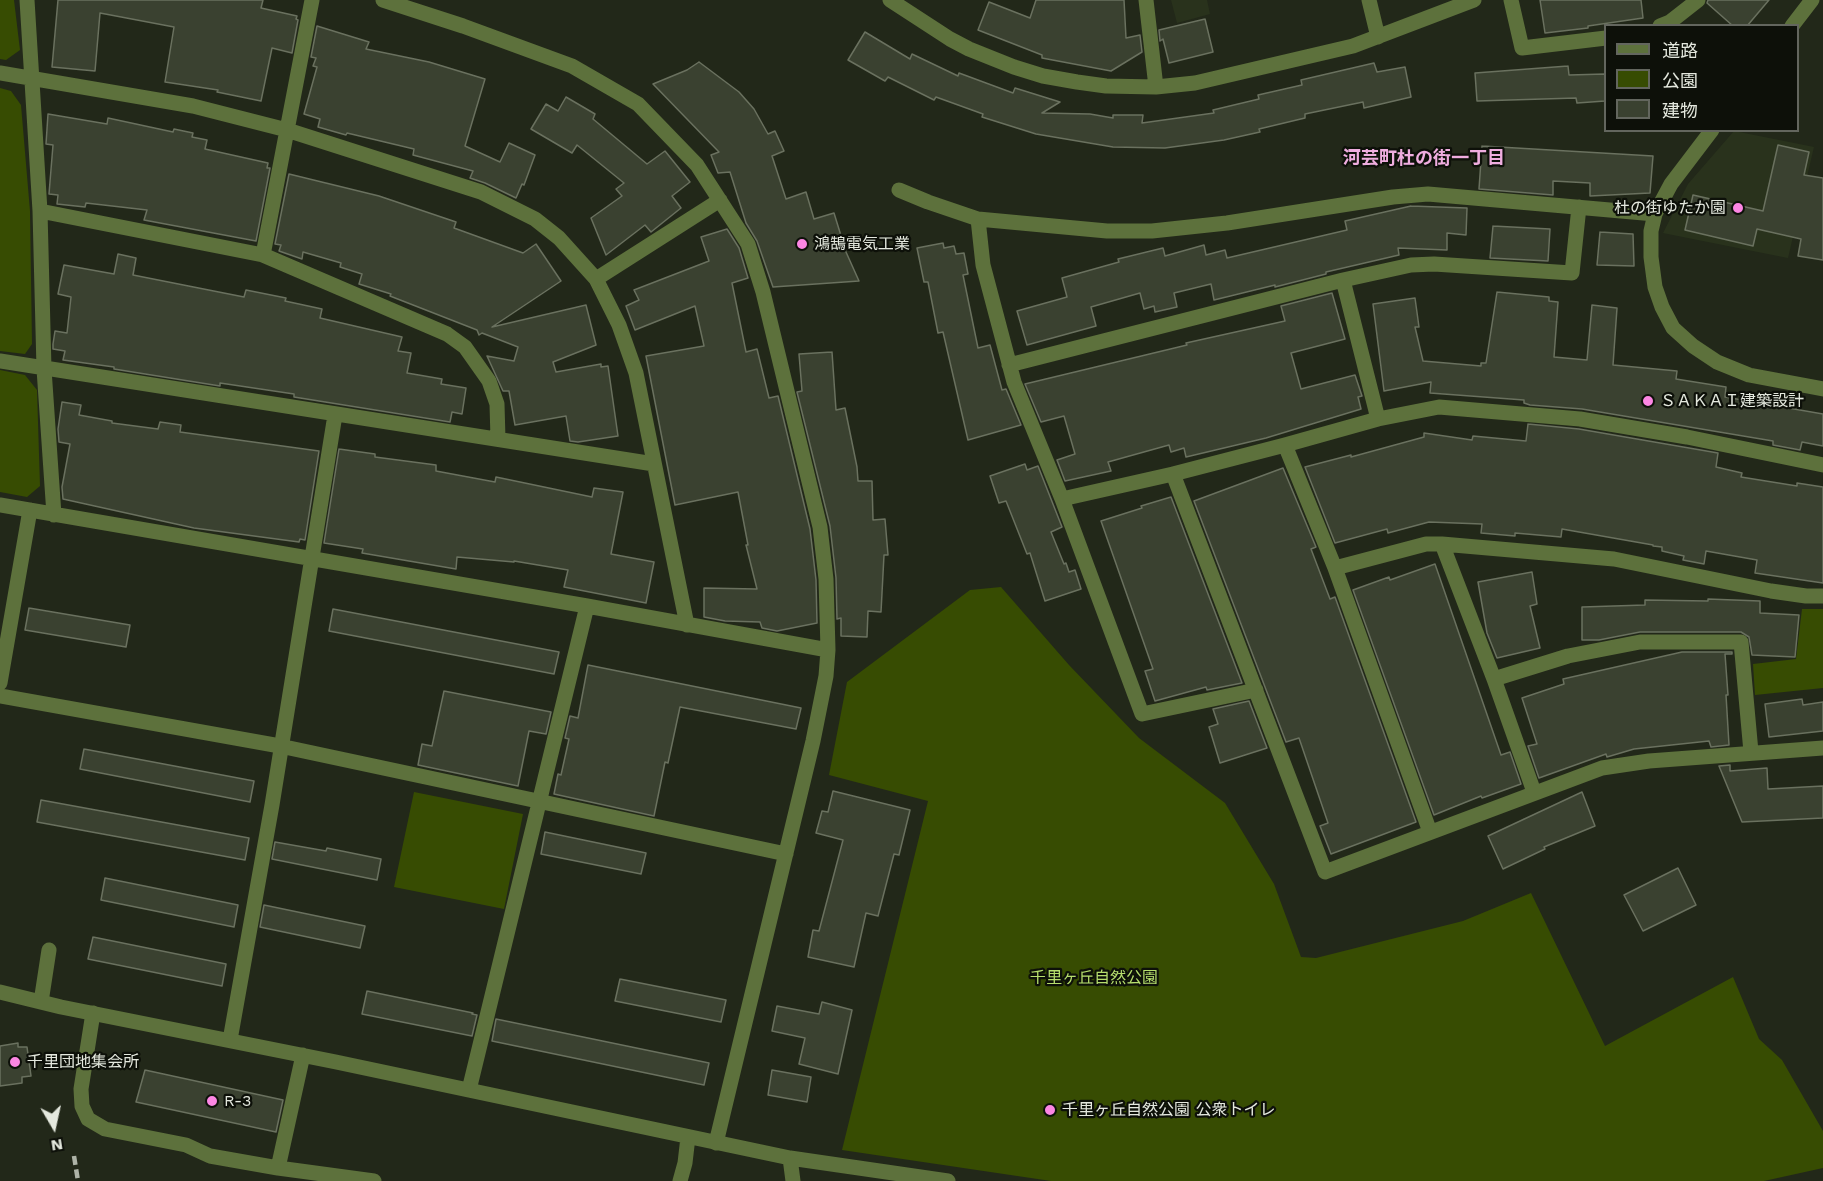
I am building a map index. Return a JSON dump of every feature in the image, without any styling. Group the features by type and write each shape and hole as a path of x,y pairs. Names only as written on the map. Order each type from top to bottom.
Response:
{"street":[{"path":"27,0 40,211 45,369 54,515"},
{"path":"264,255 312,0"},
{"path":"383,0 463,26 572,66 638,104 697,165 748,244 763,292 820,527 826,579 828,650 826,676 813,741 716,1143"},
{"path":"890,0 959,44 1014,67 1043,76 1077,82 1106,86 1156,87 1196,83 1353,46 1474,0"},
{"path":"1146,0 1156,87"},
{"path":"1369,0 1378,37"},
{"path":"1511,0 1522,48 1604,38"},
{"path":"1665,24 1698,0"},
{"path":"1794,24 1812,0"},
{"path":"0,74 193,106 287,130 481,192 535,219 559,238 596,279 619,324 636,373 687,625"},
{"path":"1710,132 1671,184 1655,214 1651,239 1655,287 1662,308 1673,328 1693,346 1717,362 1749,375 1823,389"},
{"path":"899,190 978,219 1107,231 1152,231 1227,223 1393,197 1428,194 1655,214"},
{"path":"596,279 720,200"},
{"path":"1008,365 1343,280 1411,265 1434,264 1572,273 1579,207"},
{"path":"40,211 264,255 447,334 465,347 489,381 495,396 499,422 498,440"},
{"path":"978,219 983,265 1008,365 1062,499 1142,714 1256,690"},
{"path":"1343,280 1378,418"},
{"path":"0,361 654,464"},
{"path":"1062,499 1285,446 1378,418 1439,406 1580,419 1687,437 1823,465"},
{"path":"230,1040 335,414"},
{"path":"1285,446 1335,568 1430,832"},
{"path":"1173,474 1325,872 1602,768 1648,761 1823,748"},
{"path":"0,506 587,606 828,650"},
{"path":"0,682 20,579 30,510"},
{"path":"1335,568 1426,544 1443,544 1614,559 1771,591 1823,596"},
{"path":"1443,544 1534,792"},
{"path":"469,1090 587,606"},
{"path":"1494,679 1568,656 1640,642 1741,642 1751,752"},
{"path":"0,696 280,746 786,854"},
{"path":"41,1002 50,950"},
{"path":"0,992 790,1158 948,1181"},
{"path":"93,1012 81,1089 82,1106 88,1119 105,1129 186,1145 210,1156 374,1181"},
{"path":"278,1168 303,1055"},
{"path":"680,1181 688,1137"},
{"path":"790,1158 792,1181"}],"shaded area":[{"path":"1171,0 1207,0 1210,14 1177,23"},
{"name":"杜の街ゆたか園","path":"1733,132 1814,147 1788,258 1663,233 1688,184"}],"green space":[{"path":"0,0 14,0 20,50 6,60 0,59"},
{"path":"0,88 11,91 21,105 30,211 32,344 25,354 0,351"},
{"path":"0,370 25,375 37,390 40,486 27,497 0,492"},
{"name":"千里ヶ丘自然公園","path":"1001,587 1069,665 1139,738 1225,803 1274,884 1301,957 1316,958 1463,921 1531,893 1605,1046 1733,977 1759,1039 1782,1060 1823,1131 1823,1168 1764,1181 1051,1181 842,1150 928,801 829,775 847,682 970,590"},
{"path":"1802,609 1823,609 1823,688 1755,695 1753,664 1796,659"},
{"path":"414,792 523,814 504,909 394,887"}],"building":[{"path":"58,0 263,0 261,8 297,16 298,20 292,53 272,48 261,101 217,92 218,90 165,82 174,27 100,13 95,71 52,67"},
{"path":"1036,0 1124,0 1126,38 1140,35 1142,52 1111,71 1042,58 1042,55 978,30 989,2 1030,18"},
{"path":"1540,0 1641,0 1643,18 1545,33"},
{"path":"1708,0 1769,0 1749,24 1731,24 1707,3"},
{"path":"1205,19 1213,52 1169,63 1163,39 1160,41 1159,30"},
{"path":"317,26 369,42 366,49 429,62 485,79 465,146 500,162 509,143 535,155 524,185 522,184 516,198 470,178 473,171 413,155 414,149 318,127 320,119 304,114 317,67 313,66 316,58 311,57"},
{"path":"865,32 910,59 912,54 958,76 959,73 1013,93 1015,88 1060,102 1042,113 1090,114 1113,118 1113,115 1143,115 1142,123 1214,113 1213,110 1259,99 1258,95 1302,85 1301,80 1374,63 1377,72 1405,67 1411,97 1364,108 1363,102 1305,114 1305,118 1224,140 1165,148 1113,147 1036,134 982,117 983,114 936,97 934,100 888,77 885,81 848,60"},
{"path":"699,62 739,92 754,109 768,134 775,131 784,151 772,156 786,199 806,192 814,219 834,213 846,252 859,281 773,287 757,241 746,223 730,172 718,173 711,155 719,152 653,84 687,70"},
{"path":"1568,66 1569,75 1604,74 1604,101 1577,103 1576,98 1477,101 1475,73"},
{"path":"566,97 595,114 593,119 647,164 665,151 690,182 672,196 681,208 651,232 645,225 606,255 591,218 622,196 616,189 624,183 577,145 572,153 531,129 546,104 558,111"},
{"path":"48,114 107,124 108,118 173,132 174,129 193,133 192,137 207,140 205,149 268,163 267,168 270,168 256,241 144,220 147,210 86,203 85,207 57,204 58,195 49,194 53,145 46,144"},
{"path":"1778,145 1809,152 1804,175 1823,178 1823,260 1798,256 1801,239 1757,229 1753,246 1685,230 1693,195 1763,211"},
{"path":"1482,146 1653,156 1650,193 1590,196 1590,183 1553,181 1553,195 1479,189"},
{"path":"289,174 379,196 456,222 454,228 523,253 536,244 561,281 492,327 586,305 596,345 553,362 556,372 601,364 601,367 608,366 618,436 578,442 570,441 566,416 515,425 509,391 503,391 487,356 514,361 518,347 482,333 479,335 477,330 390,296 391,294 359,284 362,274 340,267 341,263 303,252 302,259 279,251 281,245 275,244"},
{"path":"1411,206 1467,208 1466,235 1447,233 1447,250 1398,248 1399,255 1214,300 1211,284 1174,293 1177,307 1155,312 1154,306 1144,309 1140,293 1091,307 1096,326 1027,345 1017,311 1067,297 1062,278 1119,262 1118,259 1163,248 1165,256 1204,245 1206,255 1225,250 1227,258 1347,230 1345,221"},
{"path":"1493,226 1550,229 1548,261 1490,258"},
{"path":"727,229 739,248 748,278 732,283 746,352 757,349 769,398 778,396 810,529 816,580 817,623 777,631 762,628 760,622 725,621 704,617 704,588 757,589 746,545 748,545 738,492 675,505 646,356 704,346 695,306 635,330 626,306 639,300 634,290 709,261 701,237"},
{"path":"1600,232 1633,234 1634,266 1597,265"},
{"path":"943,243 944,248 954,246 956,254 964,253 968,274 963,275 978,348 990,345 1002,390 1006,389 1021,425 968,440 943,332 938,333 928,282 924,282 917,248"},
{"path":"118,254 136,258 133,275 244,297 246,290 286,298 285,301 322,309 320,318 402,337 398,351 411,353 407,373 442,379 441,384 466,388 462,414 452,412 450,422 294,397 294,394 220,383 220,386 63,360 65,351 53,349 53,344 55,331 67,333 71,297 58,294 64,265 114,274"},
{"path":"1497,292 1549,297 1549,301 1558,302 1554,357 1587,360 1592,305 1617,308 1613,365 1677,371 1676,379 1726,387 1725,397 1823,414 1823,446 1802,442 1800,450 1773,445 1773,441 1582,409 1530,405 1524,403 1524,400 1430,393 1431,382 1384,391 1373,304 1415,298 1419,327 1415,327 1423,361 1481,366 1481,363 1486,363"},
{"path":"1332,293 1345,339 1291,353 1301,389 1355,375 1362,396 1358,397 1361,409 1266,438 1186,457 1184,448 1171,452 1169,445 1108,462 1111,471 1065,481 1057,460 1075,454 1064,416 1041,422 1025,384 1187,345 1186,343 1285,321 1281,306"},
{"path":"832,352 836,410 845,408 858,481 872,481 873,520 885,519 888,555 884,555 881,612 868,611 867,637 841,636 841,618 837,619 836,578 830,526 797,392 802,391 799,354"},
{"path":"62,402 81,405 79,415 112,421 112,423 158,429 160,422 181,425 180,432 319,451 305,540 300,539 299,542 194,528 63,499 62,487 70,444 59,442 58,429"},
{"path":"1528,424 1579,429 1718,453 1716,467 1742,473 1741,477 1797,486 1797,483 1823,487 1823,583 1755,573 1757,560 1706,551 1704,564 1683,560 1684,556 1662,551 1662,547 1562,529 1561,537 1515,533 1515,536 1481,533 1482,524 1429,522 1388,533 1387,529 1335,543 1305,467 1424,437 1424,433 1472,440 1473,436 1526,441"},
{"path":"339,449 375,454 375,457 436,465 436,471 495,482 496,477 592,497 594,488 623,492 611,554 654,562 646,603 564,587 568,570 514,561 457,557 456,569 362,553 363,549 324,543"},
{"path":"1025,464 1027,470 1038,466 1062,527 1051,532 1069,572 1075,570 1081,589 1045,601 1030,553 1027,554 1006,501 999,503 990,476"},
{"path":"1283,468 1316,547 1311,549 1330,599 1335,597 1416,822 1331,854 1320,826 1328,823 1299,738 1286,742 1194,501"},
{"path":"1171,497 1242,683 1207,690 1206,687 1155,701 1145,671 1153,669 1101,521"},
{"path":"1435,564 1501,755 1510,752 1521,784 1482,798 1481,796 1434,815 1353,590"},
{"path":"1532,572 1537,604 1530,606 1540,648 1497,658 1487,633 1478,582"},
{"path":"1708,599 1760,601 1760,613 1799,615 1795,657 1752,655 1749,637 1741,632 1640,632 1599,640 1582,640 1582,607 1645,605 1645,600 1708,601"},
{"path":"29,608 130,625 126,647 25,630"},
{"path":"333,609 559,652 554,674 329,631"},
{"path":"1682,652 1732,652 1732,654 1725,654 1729,745 1711,747 1709,741 1634,749 1607,757 1606,754 1539,778 1528,746 1537,744 1522,698 1564,684 1563,679"},
{"path":"588,665 801,708 796,729 680,707 668,763 665,762 654,816 554,794 569,739 565,738 570,716 578,718"},
{"path":"444,691 551,712 546,734 529,731 518,786 418,765 422,744 432,746"},
{"path":"1802,699 1803,705 1823,702 1823,731 1769,737 1765,704"},
{"path":"1249,701 1267,748 1220,763 1209,727 1218,724 1213,709"},
{"path":"84,749 254,781 250,802 80,769"},
{"path":"1730,765 1730,771 1767,768 1768,789 1823,786 1823,818 1742,822 1719,766"},
{"path":"833,791 910,810 899,855 894,854 878,916 866,913 854,967 808,957 813,930 819,931 843,840 816,833 822,811 828,812"},
{"path":"1582,792 1595,826 1544,847 1545,849 1503,869 1488,836"},
{"path":"41,800 249,838 245,860 37,822"},
{"path":"545,832 646,853 641,874 541,854"},
{"path":"275,842 326,851 327,848 381,859 377,880 272,859"},
{"path":"1678,868 1696,905 1643,931 1624,895"},
{"path":"105,878 238,905 234,927 101,900"},
{"path":"264,905 365,926 360,948 260,927"},
{"path":"93,937 226,964 222,986 88,959"},
{"path":"620,979 726,1000 721,1022 615,1001"},
{"path":"367,991 473,1013 477,1015 472,1036 362,1014"},
{"path":"822,1002 852,1010 838,1074 799,1064 805,1038 772,1031 777,1006 819,1014"},
{"path":"496,1019 709,1063 704,1085 492,1041"},
{"name":"千里団地集会所","path":"18,1043 18,1047 27,1047 31,1076 22,1077 22,1083 0,1086 0,1046"},
{"name":"R-3","path":"145,1070 283,1100 276,1132 136,1102"},
{"path":"772,1070 811,1077 807,1102 768,1095"}],"railway":[{"path":"74,1156 78,1181"}],"place":[{"name":"杜の街ゆたか園","path":"1738,208"},
{"name":"鴻鵠電気工業","path":"802,244"},
{"name":"ＳＡＫＡＩ建築設計","path":"1648,401"},
{"name":"千里団地集会所","path":"15,1062"},
{"name":"R-3","path":"212,1101"},
{"name":"千里ヶ丘自然公園 公衆トイレ","path":"1050,1110"}],"district":[{"name":"河芸町杜の街一丁目","path":"1424,159"}]}
